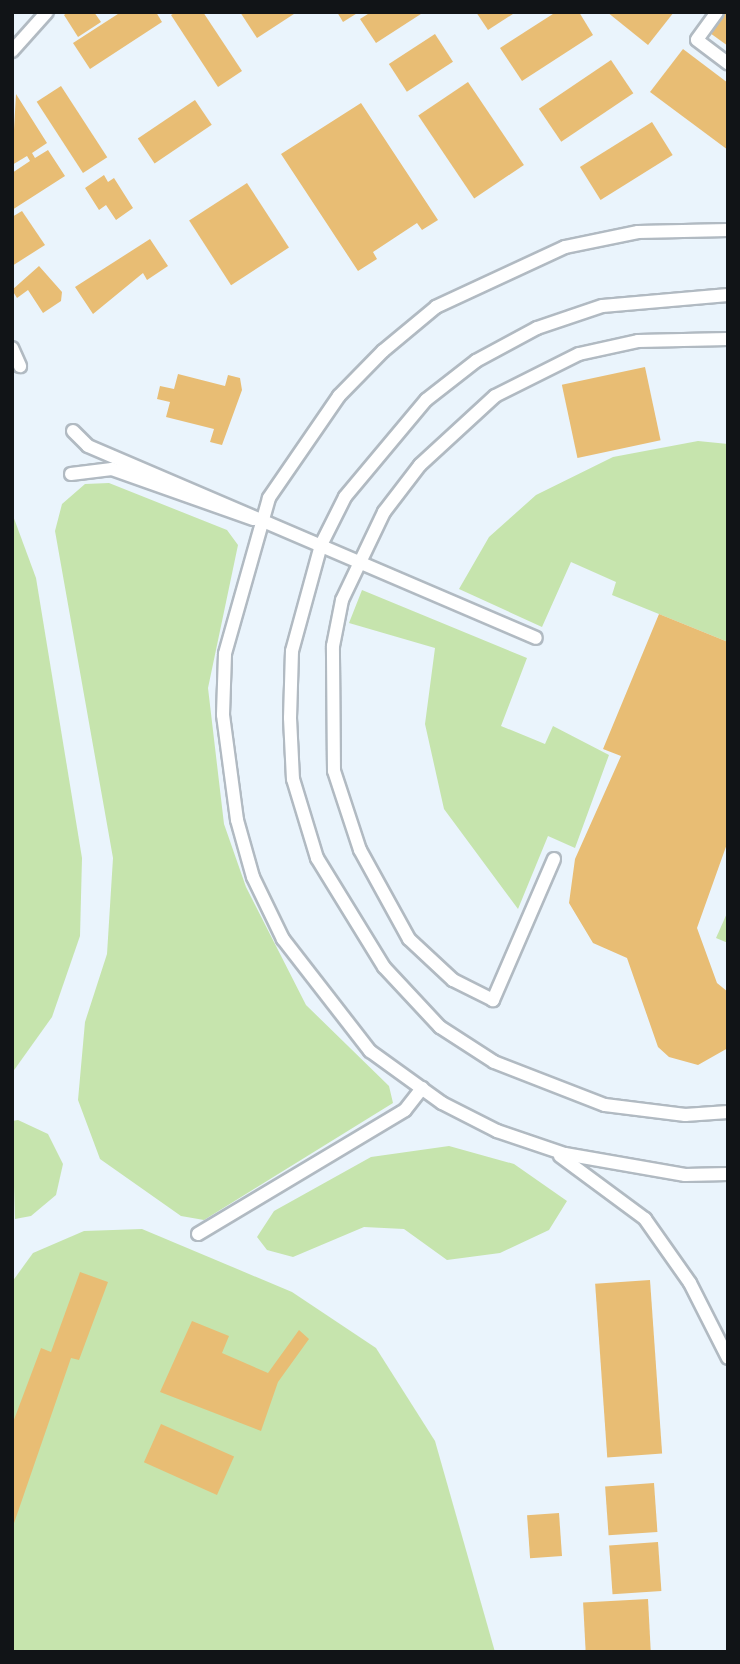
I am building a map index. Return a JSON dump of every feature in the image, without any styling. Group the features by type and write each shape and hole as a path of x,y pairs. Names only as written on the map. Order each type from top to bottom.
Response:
{"street":[{"path":"12,51 47,12"},
{"path":"717,12 698,40 728,62"},
{"path":"728,230 638,232 565,247 436,307 339,396 302,444 261,520 225,654 223,715 244,843 283,939 326,999 370,1051 422,1088 497,1131 548,1149 622,1167 728,1174"},
{"path":"728,295 602,306 537,327 477,360 386,444 345,498 321,545 292,650 293,779 317,858 384,967 440,1027 544,1084 606,1105 685,1115 728,1112"},
{"path":"554,859 493,1000 453,980 409,939 385,903 334,771 332,646 357,561 420,465 495,396 579,354 638,341 728,339"},
{"path":"12,348 20,366"},
{"path":"73,431 88,446 536,638"},
{"path":"71,474 112,469 236,518 261,520"},
{"path":"198,1234 405,1110 422,1088"},
{"path":"548,1149 645,1219 684,1271 728,1358"}],"green space":[{"path":"698,441 728,444 728,642 612,595 616,582 571,562 542,627 459,589 489,537 536,495 613,457"},
{"path":"109,483 227,530 238,545 208,688 224,824 246,887 306,1005 389,1086 393,1103 204,1220 181,1216 100,1159 78,1100 85,1022 107,954 113,858 55,531 62,504 85,484"},
{"path":"12,513 36,578 82,858 80,936 52,1017 12,1073"},
{"path":"362,590 527,658 501,726 545,744 553,726 609,755 575,848 548,836 518,909 444,809 425,724 435,648 349,623"},
{"path":"728,911 728,943 716,938"},
{"path":"18,1120 48,1134 63,1164 56,1195 31,1216 15,1219 12,1121"},
{"path":"449,1146 514,1164 567,1201 549,1230 500,1253 447,1260 404,1229 364,1227 293,1257 267,1250 257,1237 274,1211 371,1157"},
{"path":"142,1229 292,1292 376,1348 435,1441 495,1652 12,1652 12,1282 33,1253 84,1231"}],"building":[{"path":"68,12 94,12 101,22 78,37 64,15"},
{"path":"121,12 156,12 162,22 90,69 73,43"},
{"path":"176,12 203,12 242,71 218,87 171,15"},
{"path":"240,12 297,12 257,38"},
{"path":"337,12 359,12 343,22"},
{"path":"371,12 424,12 376,43 360,19"},
{"path":"476,12 516,12 488,30"},
{"path":"556,12 579,12 593,35 522,81 500,48"},
{"path":"607,12 674,12 648,45"},
{"path":"728,12 728,46 710,33"},
{"path":"435,34 453,62 407,92 389,64"},
{"path":"683,49 728,83 728,150 650,92"},
{"path":"611,60 633,93 561,142 539,109"},
{"path":"468,82 524,165 474,198 418,116"},
{"path":"61,86 107,157 83,173 37,102"},
{"path":"16,94 47,143 32,153 35,158 48,150 65,176 12,210 12,173 30,161 27,156 12,165"},
{"path":"195,100 212,125 155,163 138,139"},
{"path":"361,103 438,220 422,230 417,223 373,252 377,259 358,271 281,154"},
{"path":"652,122 673,155 601,200 580,167"},
{"path":"104,175 108,182 114,178 133,208 116,220 106,205 99,210 85,188"},
{"path":"247,183 289,248 231,285 189,221"},
{"path":"22,211 45,245 12,266 12,217"},
{"path":"150,239 168,266 147,280 143,273 93,314 75,287"},
{"path":"39,266 62,292 61,301 43,313 28,290 17,298 12,290"},
{"path":"645,367 661,440 577,458 562,385"},
{"path":"178,374 225,386 228,375 240,378 242,390 222,445 210,442 214,429 166,417 170,402 157,399 160,386 174,389"},
{"path":"659,614 728,642 728,841 697,928 717,983 728,992 728,1048 698,1065 669,1057 658,1047 627,958 593,943 569,903 575,859 621,756 603,749"},
{"path":"80,1272 108,1282 79,1360 71,1358 12,1529 12,1425 41,1348 51,1352"},
{"path":"650,1280 662,1454 607,1457 595,1284"},
{"path":"192,1321 229,1336 222,1353 268,1373 299,1330 309,1339 278,1382 261,1431 160,1392"},
{"path":"161,1424 234,1457 217,1495 144,1462"},
{"path":"654,1483 657,1532 609,1535 605,1486"},
{"path":"559,1513 562,1556 530,1558 527,1515"},
{"path":"658,1542 661,1591 613,1594 609,1545"},
{"path":"648,1599 651,1652 586,1652 583,1602"}]}
